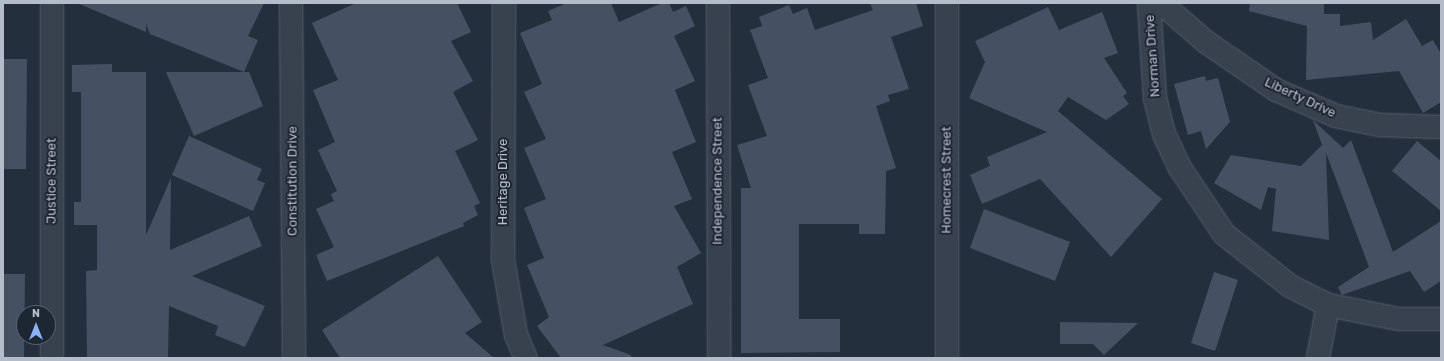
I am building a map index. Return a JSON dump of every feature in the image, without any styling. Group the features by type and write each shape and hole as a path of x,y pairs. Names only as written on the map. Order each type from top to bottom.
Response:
{"lane":[{"name":"Justice Street","path":"52,3 52,358"},
{"name":"Constitution Drive","path":"291,3 294,358"},
{"name":"Heritage Drive","path":"504,3 503,260 514,327 526,358"},
{"name":"Independence Street","path":"718,3 719,358"},
{"name":"Homecrest Street","path":"946,3 947,358"},
{"name":"Norman Drive","path":"1149,3 1154,98 1164,134 1184,175 1224,234 1290,286 1328,305 1399,319 1441,319"},
{"name":"Liberty Drive","path":"1161,3 1206,42 1276,90 1336,116 1380,125 1441,127"},
{"path":"1318,358 1328,305"}],"building":[{"path":"77,3 264,3 248,36 258,40 244,72 150,34 146,24 146,32"},
{"path":"356,3 457,3 471,32 451,41 473,81 453,92 478,140 455,151 480,203 474,206 478,215 463,223 464,226 327,281 316,255 334,247 316,209 334,201 331,194 337,191 318,150 335,142 313,90 338,80 312,23"},
{"path":"567,3 611,3 619,22 662,3 669,3 673,12 686,6 695,26 674,36 695,81 675,90 696,142 672,152 692,199 674,206 701,253 677,267 693,304 603,345 631,355 631,358 561,358 537,326 549,317 527,265 544,258 524,208 546,199 524,148 546,139 524,92 542,84 520,33 552,20 548,11"},
{"path":"870,3 916,3 923,26 891,37 909,89 888,95 890,101 876,106 896,168 886,171 885,234 859,234 859,224 799,224 799,319 840,319 840,352 741,353 741,188 751,188 737,145 767,136 748,85 768,78 750,30 762,26 759,17 789,5 793,14 807,8 815,30 873,10"},
{"path":"1250,3 1324,3 1324,14 1340,14 1340,26 1371,22 1373,40 1406,19 1422,46 1433,40 1441,54 1441,102 1423,113 1399,71 1306,80 1307,26 1249,11"},
{"path":"1048,7 1059,30 1102,12 1118,53 1104,58 1127,93 1123,96 1129,104 1106,120 1068,97 1058,111 1162,199 1111,257 1040,179 982,204 970,175 990,166 987,157 1047,132 969,98 985,62 975,41"},
{"path":"3,59 27,59 26,169 3,169"},
{"path":"112,64 112,72 146,72 146,235 171,178 170,250 249,216 262,246 192,276 265,306 245,347 215,335 218,326 169,306 168,358 87,358 86,271 97,270 97,225 74,225 74,202 81,202 81,92 72,92 72,65"},
{"path":"166,72 249,72 263,106 194,136"},
{"path":"1205,76 1206,81 1218,78 1230,122 1206,149 1201,131 1188,135 1174,84"},
{"path":"1313,120 1343,148 1351,140 1393,252 1441,221 1441,281 1424,292 1410,271 1342,295 1338,287 1369,267 1326,153 1329,240 1272,231 1276,189 1268,187 1261,210 1214,183 1231,155 1301,166 1322,145"},
{"path":"189,136 262,169 257,180 265,183 253,211 172,175"},
{"path":"1417,141 1441,161 1441,211 1392,171"},
{"path":"984,209 1070,242 1055,281 970,248"},
{"path":"438,256 482,322 465,333 494,358 340,358 322,330"},
{"path":"1214,272 1238,280 1215,351 1191,343"},
{"path":"3,274 25,274 25,305 16,305 16,345 24,345 24,358 3,358"},
{"path":"1060,322 1138,323 1104,355 1093,344 1060,344"}]}
